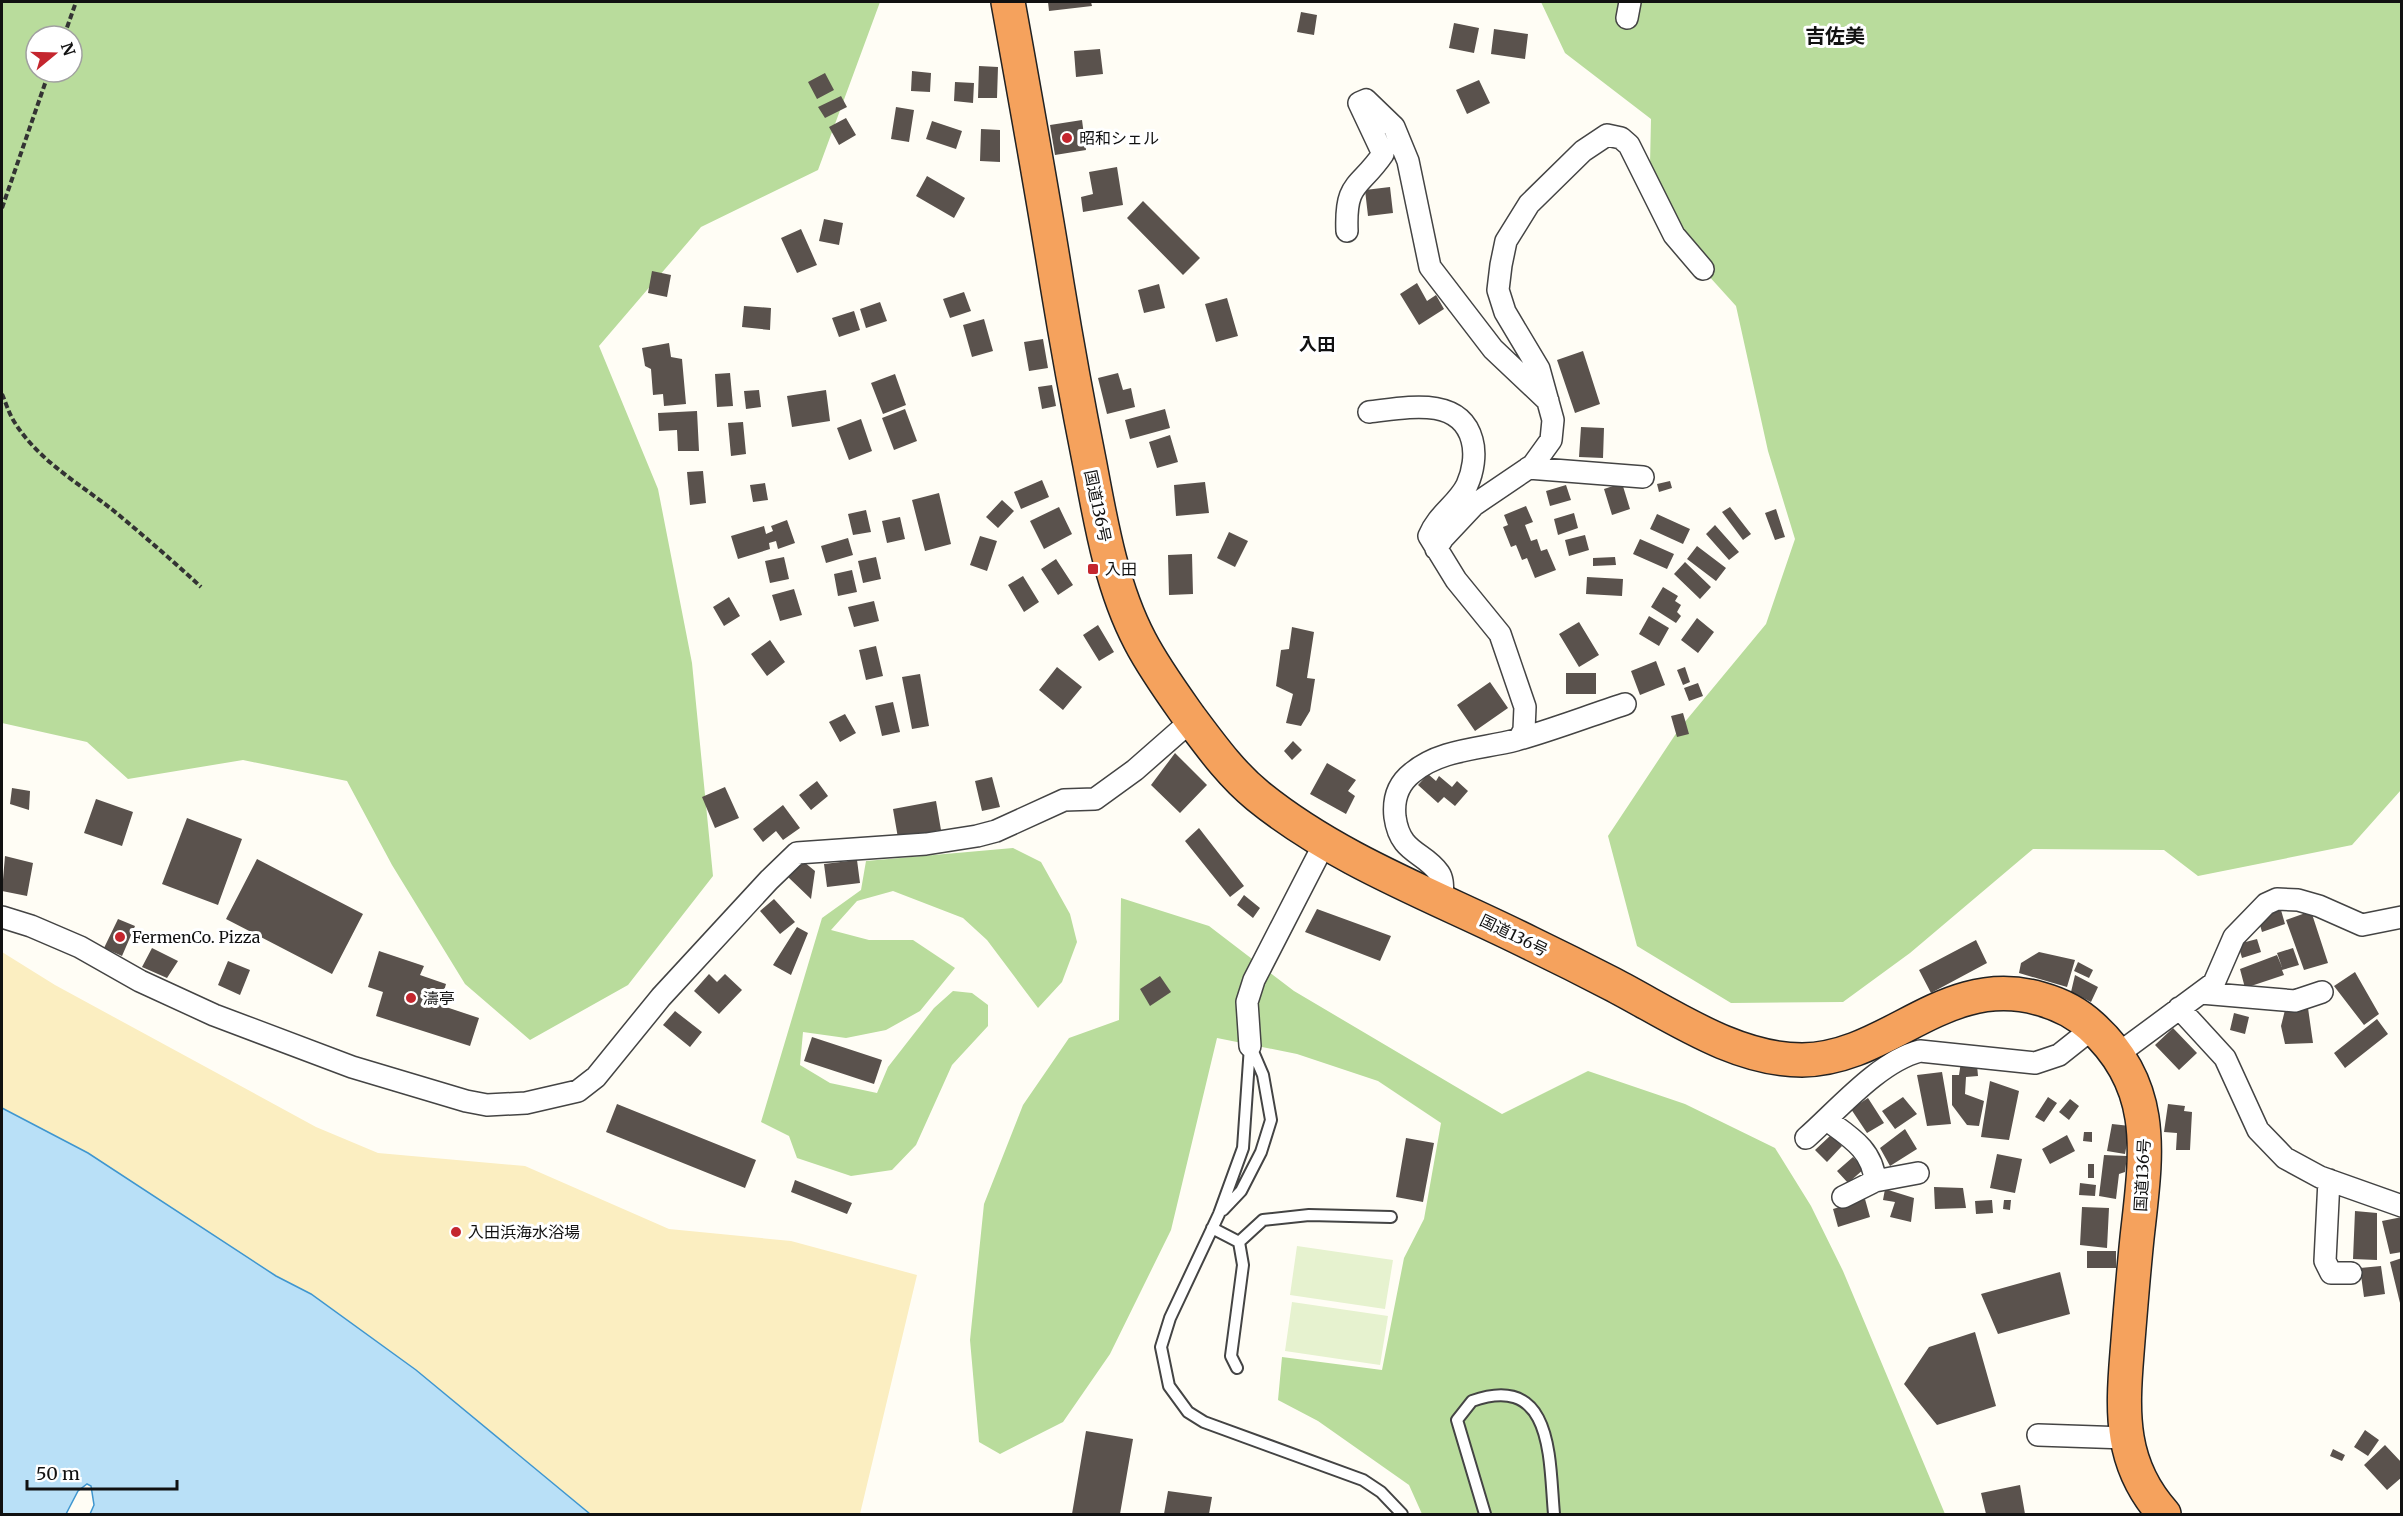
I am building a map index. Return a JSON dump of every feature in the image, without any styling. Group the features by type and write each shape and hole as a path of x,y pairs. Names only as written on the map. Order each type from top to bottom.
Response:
{"highway":[{"name":"国道136号","path":"1008,2 1071,365 1111,562 1139,639 1221,761 1256,794 1324,844 1443,900 1678,1020 1732,1045 1774,1057 1805,1060 1837,1054 1880,1038 1959,999 1982,994 2026,994 2050,1001 2079,1016 2118,1054 2139,1098 2144,1121 2145,1164 2124,1390 2123,1424 2134,1466 2148,1494 2164,1515"}],"street":[{"path":"1347,231 1346,207 1353,187 1383,154 1359,103 1366,100 1394,127 1408,161 1424,247 1430,267 1493,349 1549,402"},
{"path":"1436,549 1443,538 1474,505 1528,468 1551,440 1553,420 1539,369 1505,312 1498,290 1506,241 1529,204 1583,151 1606,135 1621,138 1629,145 1674,235 1703,269"},
{"path":"1369,412 1442,408 1454,413 1469,428 1474,450 1467,486 1435,521 1429,536 1456,580 1500,634 1525,707 1524,730 1519,739"},
{"path":"1528,468 1643,477"},
{"path":"1443,900 1442,880 1438,872 1406,846 1398,829 1395,817 1398,787 1413,772 1433,759 1519,739 1624,705"},
{"path":"2,917 31,926 80,947 140,981 214,1015 352,1067 466,1101 487,1105 526,1103 578,1091 596,1077 661,997 769,880 797,853 926,844 977,836 996,831 1053,804 1095,799 1135,770 1192,720"},
{"path":"1250,1046 1247,1002 1254,980 1324,844"},
{"path":"2118,1054 2214,984 2234,937 2260,909 2277,899 2298,900 2319,906 2362,925 2402,917"},
{"path":"2201,993 2295,1002 2322,992"},
{"path":"2179,1008 2225,1058 2258,1130 2285,1158 2329,1180 2402,1206"},
{"path":"1806,1138 1876,1075 1905,1055 1920,1051 2035,1063 2059,1055 2093,1028"},
{"path":"1827,1119 1863,1147 1874,1166 1875,1181"},
{"path":"1843,1197 1875,1181 1918,1173"},
{"path":"2329,1180 2325,1261 2331,1273 2351,1274"},
{"path":"2038,1435 2126,1438"}],"lane":[{"path":"1219,1214 1241,1191 1261,1152 1271,1120 1263,1075 1250,1046"},
{"path":"1250,1046 1243,1148 1219,1214 1170,1318 1161,1347 1164,1369 1176,1398 1188,1412 1204,1422 1363,1480 1381,1492 1402,1515"},
{"path":"1239,1242 1263,1220 1309,1215 1391,1217"},
{"path":"1212,1228 1239,1242"},
{"path":"1237,1368 1231,1356 1243,1265 1239,1242"},
{"path":"1485,1515 1457,1420 1472,1401 1503,1395 1519,1397 1538,1416 1548,1449 1554,1515"}],"path":[{"path":"68,24 76,2"},
{"path":"2,208 45,84"},
{"path":"2,394 15,424 43,455 73,483 100,500 154,543 201,587"}],"green space":[{"path":"2,2 880,2 818,170 701,227 599,346 658,489 692,663 713,876 628,985 530,1040 465,984 392,865 347,781 243,760 128,779 87,742 2,723"},
{"path":"1541,2 2401,2 2401,790 2352,845 2198,876 2164,850 2033,849 1910,953 1843,1002 1731,1003 1637,946 1608,836 1679,729 1766,624 1795,539 1768,451 1736,306 1649,210 1651,119 1565,53"},
{"path":"1013,848 1041,862 1070,914 1077,942 1062,982 1038,1008 987,940 963,918 893,891 857,901 831,930 869,940 913,940 955,968 920,1011 886,1030 846,1038 803,1032 800,1065 830,1083 877,1093 888,1067 934,1008 953,991 972,993 988,1005 988,1026 952,1065 916,1145 892,1170 851,1176 797,1158 789,1136 761,1122 822,918 861,890 866,861"},
{"path":"1121,898 1209,926 1294,991 1502,1114 1588,1071 1685,1104 1775,1148 1811,1206 1843,1271 1945,1514 1422,1514 1409,1485 1318,1421 1278,1400 1282,1357 1382,1370 1404,1258 1424,1219 1441,1123 1378,1081 1297,1054 1217,1038 1171,1230 1110,1354 1063,1422 1000,1454 979,1442 970,1340 984,1204 1023,1105 1069,1038 1119,1020"},
{"path":"1297,1246 1393,1260 1385,1309 1290,1295"},
{"path":"1292,1302 1388,1316 1380,1365 1285,1351"}],"sand":[{"name":"入田浜海水浴場","path":"2,952 55,985 316,1127 378,1153 525,1166 669,1229 791,1241 917,1275 860,1514 590,1514 416,1370 311,1294 276,1276 88,1153 2,1108"}],"water":[{"path":"2,1108 88,1153 276,1276 311,1294 416,1370 590,1514 90,1514 94,1505 91,1486 87,1484 78,1491 66,1514 2,1514"}],"building":[{"path":"1048,2 1091,2 1092,6 1049,11"},
{"path":"1301,12 1317,15 1314,35 1297,32"},
{"path":"1454,23 1479,28 1474,53 1449,48"},
{"path":"1494,29 1528,34 1525,59 1491,54"},
{"path":"1100,49 1103,74 1076,77 1074,51"},
{"path":"979,66 998,67 997,98 978,98"},
{"path":"912,71 931,73 930,92 911,91"},
{"path":"825,73 834,90 817,99 808,82"},
{"path":"1479,80 1490,103 1467,114 1456,90"},
{"path":"955,82 974,83 973,103 954,101"},
{"path":"841,96 847,107 825,118 818,107"},
{"path":"896,107 914,110 909,142 891,139"},
{"path":"846,118 856,135 839,145 829,127"},
{"path":"1082,120 1086,150 1055,155 1050,125"},
{"path":"932,121 962,131 956,149 926,139"},
{"path":"981,129 1000,130 1000,162 980,161"},
{"path":"1117,167 1123,205 1083,212 1081,197 1093,194 1089,172"},
{"path":"927,176 965,198 954,218 916,196"},
{"path":"1390,187 1393,213 1368,216 1365,190"},
{"path":"1143,201 1200,258 1183,275 1127,218"},
{"path":"824,219 843,223 839,245 819,241"},
{"path":"801,229 817,265 797,273 781,238"},
{"path":"652,271 671,275 667,297 648,293"},
{"path":"1417,283 1427,301 1436,295 1444,309 1419,325 1400,294"},
{"path":"1159,284 1165,308 1144,313 1138,290"},
{"path":"964,292 971,311 950,318 943,299"},
{"path":"1227,298 1238,336 1216,342 1205,304"},
{"path":"880,302 887,321 866,328 860,309"},
{"path":"744,306 771,308 770,330 742,327"},
{"path":"854,311 860,330 839,337 832,318"},
{"path":"984,319 993,351 972,357 963,325"},
{"path":"1043,339 1048,368 1029,371 1024,342"},
{"path":"669,343 671,357 682,359 686,404 664,406 663,394 653,395 651,369 645,366 642,348"},
{"path":"1583,351 1600,404 1575,413 1557,360"},
{"path":"730,373 733,406 717,407 715,374"},
{"path":"1118,373 1123,390 1131,388 1135,407 1107,414 1098,378"},
{"path":"895,374 906,405 883,414 871,383"},
{"path":"1052,385 1056,406 1042,409 1038,387"},
{"path":"759,390 761,407 746,409 744,391"},
{"path":"826,390 830,421 792,427 787,396"},
{"path":"905,409 917,441 894,450 882,418"},
{"path":"1165,409 1170,428 1130,439 1125,420"},
{"path":"697,411 699,451 678,451 677,430 659,431 658,413"},
{"path":"861,419 872,451 849,460 837,428"},
{"path":"743,422 746,454 731,456 728,423"},
{"path":"1581,427 1604,428 1603,458 1579,457"},
{"path":"1170,435 1178,462 1157,468 1149,442"},
{"path":"703,471 706,503 690,505 687,472"},
{"path":"1042,480 1049,497 1021,509 1014,492"},
{"path":"1670,481 1672,488 1659,492 1657,484"},
{"path":"1205,482 1209,513 1176,516 1174,485"},
{"path":"765,483 768,500 753,502 750,485"},
{"path":"1622,483 1630,509 1612,515 1604,489"},
{"path":"1566,485 1571,500 1550,506 1546,491"},
{"path":"939,493 951,544 925,551 912,500"},
{"path":"1002,500 1014,511 998,528 986,517"},
{"path":"1526,506 1533,522 1525,525 1531,541 1537,539 1541,551 1547,549 1556,570 1535,578 1527,558 1522,560 1516,545 1511,547 1503,527 1508,525 1504,515"},
{"path":"1059,507 1072,534 1044,549 1030,521"},
{"path":"1730,507 1751,534 1743,540 1722,512"},
{"path":"1776,509 1785,537 1775,540 1765,513"},
{"path":"866,510 871,532 853,535 848,514"},
{"path":"1574,513 1578,528 1558,535 1554,519"},
{"path":"1657,514 1690,529 1683,544 1650,529"},
{"path":"900,517 905,539 887,543 882,521"},
{"path":"787,520 795,543 778,549 776,541 769,543 770,549 738,559 731,536 764,526 766,534 773,531 771,526"},
{"path":"1715,525 1739,552 1729,560 1706,534"},
{"path":"1229,532 1248,541 1235,567 1217,558"},
{"path":"1585,535 1589,550 1569,556 1565,540"},
{"path":"980,536 997,541 987,571 970,565"},
{"path":"848,538 853,555 826,563 821,546"},
{"path":"1640,539 1674,554 1667,569 1633,554"},
{"path":"1697,546 1726,568 1716,581 1687,559"},
{"path":"1192,554 1193,594 1169,595 1168,555"},
{"path":"784,557 789,579 770,583 765,561"},
{"path":"876,557 881,579 863,583 858,561"},
{"path":"1615,557 1616,565 1593,566 1593,558"},
{"path":"1056,559 1073,585 1058,595 1041,569"},
{"path":"1685,562 1711,587 1700,599 1674,574"},
{"path":"852,570 857,592 838,596 834,574"},
{"path":"1023,576 1039,602 1024,612 1008,585"},
{"path":"1587,577 1623,579 1622,596 1586,594"},
{"path":"1663,587 1678,596 1675,601 1681,605 1677,612 1681,616 1676,623 1651,607"},
{"path":"794,589 802,615 780,621 772,595"},
{"path":"729,597 740,616 724,626 713,607"},
{"path":"874,601 879,621 854,627 848,607"},
{"path":"1649,616 1669,628 1659,646 1639,634"},
{"path":"1697,618 1714,632 1698,653 1681,640"},
{"path":"1579,622 1599,655 1579,667 1559,634"},
{"path":"1098,625 1114,652 1099,661 1083,635"},
{"path":"1292,627 1314,632 1307,678 1315,679 1310,711 1301,726 1286,723 1293,694 1276,686 1281,650 1289,649"},
{"path":"770,640 785,662 767,676 751,654"},
{"path":"876,646 883,676 866,680 859,650"},
{"path":"1656,661 1665,685 1640,695 1631,671"},
{"path":"1057,667 1082,687 1063,710 1039,690"},
{"path":"1685,667 1690,682 1683,685 1677,670"},
{"path":"1566,673 1596,673 1596,694 1566,694"},
{"path":"920,674 929,726 912,729 902,677"},
{"path":"1490,682 1508,708 1475,731 1457,705"},
{"path":"1698,683 1703,696 1689,701 1684,688"},
{"path":"893,702 900,732 882,736 875,706"},
{"path":"1683,713 1689,734 1677,737 1671,716"},
{"path":"845,714 856,733 840,742 829,722"},
{"path":"1293,741 1302,750 1292,760 1284,751"},
{"path":"1175,753 1207,785 1180,813 1151,785"},
{"path":"1327,763 1356,780 1348,791 1355,796 1346,814 1310,794"},
{"path":"1428,774 1436,781 1439,776 1452,787 1457,781 1468,791 1455,806 1444,797 1438,803 1418,785"},
{"path":"992,777 1000,807 982,811 975,781"},
{"path":"817,781 828,796 811,810 799,795"},
{"path":"725,787 739,818 715,828 702,797"},
{"path":"12,788 30,791 29,810 10,804"},
{"path":"96,799 133,812 122,846 84,833"},
{"path":"936,801 941,830 898,838 893,809"},
{"path":"783,805 800,828 783,840 776,831 763,842 753,829"},
{"path":"187,818 242,839 218,905 162,884"},
{"path":"1199,828 1244,886 1230,897 1185,841"},
{"path":"5,856 33,863 27,896 2,891"},
{"path":"257,859 363,914 332,974 226,919"},
{"path":"857,860 860,883 827,887 824,864"},
{"path":"804,862 815,871 811,899 788,877"},
{"path":"1244,895 1260,908 1253,918 1237,905"},
{"path":"774,899 795,922 780,934 760,911"},
{"path":"1317,909 1391,936 1380,961 1305,932"},
{"path":"2281,910 2285,924 2262,932 2258,918"},
{"path":"2311,911 2328,963 2304,970 2286,920"},
{"name":"FermenCo. Pizza","path":"118,919 135,926 122,956 104,948"},
{"path":"797,927 808,933 791,975 773,965"},
{"path":"2257,939 2261,952 2242,958 2238,944"},
{"path":"1976,940 1987,963 1931,993 1919,970"},
{"path":"152,948 178,961 167,978 142,967"},
{"path":"2293,948 2299,965 2282,970 2284,975 2245,988 2240,969 2277,955 2282,967 2277,953"},
{"name":"濤亭","path":"379,951 424,966 420,975 446,984 440,1005 479,1018 470,1046 376,1016 383,992 368,987"},
{"path":"2039,952 2075,960 2067,987 2019,973 2021,963"},
{"path":"228,961 250,970 240,995 218,985"},
{"path":"2078,962 2093,970 2089,978 2074,971"},
{"path":"2355,972 2379,1014 2364,1025 2334,986"},
{"path":"709,974 717,982 725,974 742,990 719,1014 694,991"},
{"path":"2075,975 2098,987 2091,1002 2071,992"},
{"path":"1160,976 1171,992 1150,1006 1140,989"},
{"path":"2308,1008 2313,1043 2285,1044 2281,1026 2285,1010"},
{"path":"675,1011 702,1032 690,1047 663,1025"},
{"path":"2234,1013 2249,1017 2245,1034 2230,1030"},
{"path":"2377,1019 2388,1034 2345,1068 2334,1053"},
{"path":"2173,1028 2197,1053 2179,1070 2155,1045"},
{"path":"812,1037 882,1060 874,1084 804,1061"},
{"path":"1961,1062 1977,1065 1978,1076 1966,1077 1965,1094 1984,1101 1979,1126 1967,1125 1952,1105 1952,1075 1959,1075"},
{"path":"1942,1072 1951,1124 1927,1126 1917,1075"},
{"path":"1990,1081 2019,1091 2009,1140 1981,1137"},
{"path":"1903,1097 1917,1114 1895,1129 1882,1111"},
{"path":"2048,1097 2057,1103 2044,1122 2035,1117"},
{"path":"1868,1098 1884,1123 1867,1133 1851,1109"},
{"path":"2070,1099 2079,1106 2069,1120 2059,1112"},
{"path":"617,1104 756,1160 745,1188 606,1132"},
{"path":"2168,1104 2185,1106 2184,1111 2192,1112 2190,1150 2176,1150 2177,1133 2164,1132"},
{"path":"2112,1124 2130,1126 2125,1154 2107,1151"},
{"path":"1905,1129 1917,1149 1890,1166 1880,1148"},
{"path":"2084,1132 2092,1132 2092,1142 2083,1141"},
{"path":"1831,1135 1842,1146 1827,1162 1815,1150"},
{"path":"2067,1135 2075,1151 2050,1164 2042,1149"},
{"path":"1406,1138 1434,1143 1423,1202 1396,1197"},
{"path":"1997,1154 2022,1159 2015,1193 1990,1188"},
{"path":"2104,1155 2127,1156 2125,1172 2119,1174 2116,1199 2099,1196"},
{"path":"1853,1157 1864,1169 1848,1183 1837,1171"},
{"path":"2088,1164 2094,1164 2094,1178 2088,1178"},
{"path":"795,1180 852,1203 847,1214 791,1192"},
{"path":"2080,1183 2096,1185 2095,1196 2079,1195"},
{"path":"1934,1187 1963,1188 1966,1208 1935,1209"},
{"path":"1885,1189 1914,1198 1911,1222 1890,1217 1895,1202 1883,1200"},
{"path":"1865,1199 1870,1217 1838,1227 1833,1209"},
{"path":"1992,1200 1993,1213 1976,1214 1975,1201"},
{"path":"2004,1200 2011,1200 2010,1210 2003,1209"},
{"path":"2082,1207 2109,1208 2107,1248 2080,1245"},
{"path":"2355,1211 2377,1213 2377,1260 2353,1259"},
{"path":"2402,1217 2402,1252 2390,1254 2382,1221"},
{"path":"2087,1251 2116,1251 2116,1268 2087,1268"},
{"path":"2402,1258 2402,1307 2401,1307 2390,1262"},
{"path":"2381,1266 2385,1294 2364,1297 2360,1268"},
{"path":"2060,1272 2070,1314 1998,1334 1981,1294"},
{"path":"1975,1332 1996,1406 1937,1425 1904,1384 1929,1347"},
{"path":"2365,1430 2379,1440 2368,1456 2354,1447"},
{"path":"1086,1431 1133,1439 1120,1514 1072,1514"},
{"path":"2385,1445 2402,1463 2402,1477 2387,1490 2364,1465"},
{"path":"2333,1449 2345,1455 2342,1461 2330,1456"},
{"path":"2020,1485 2025,1514 1986,1514 1981,1493"},
{"path":"1168,1491 1212,1497 1209,1514 1164,1514"}],"place":[{"name":"昭和シェル","path":"1067,138"},
{"name":"入田","path":"1093,569"},
{"name":"FermenCo. Pizza","path":"120,937"},
{"name":"濤亭","path":"411,998"},
{"name":"入田浜海水浴場","path":"456,1232"}],"district":[{"name":"吉佐美","path":"1835,36"},
{"name":"入田","path":"1317,345"}]}
